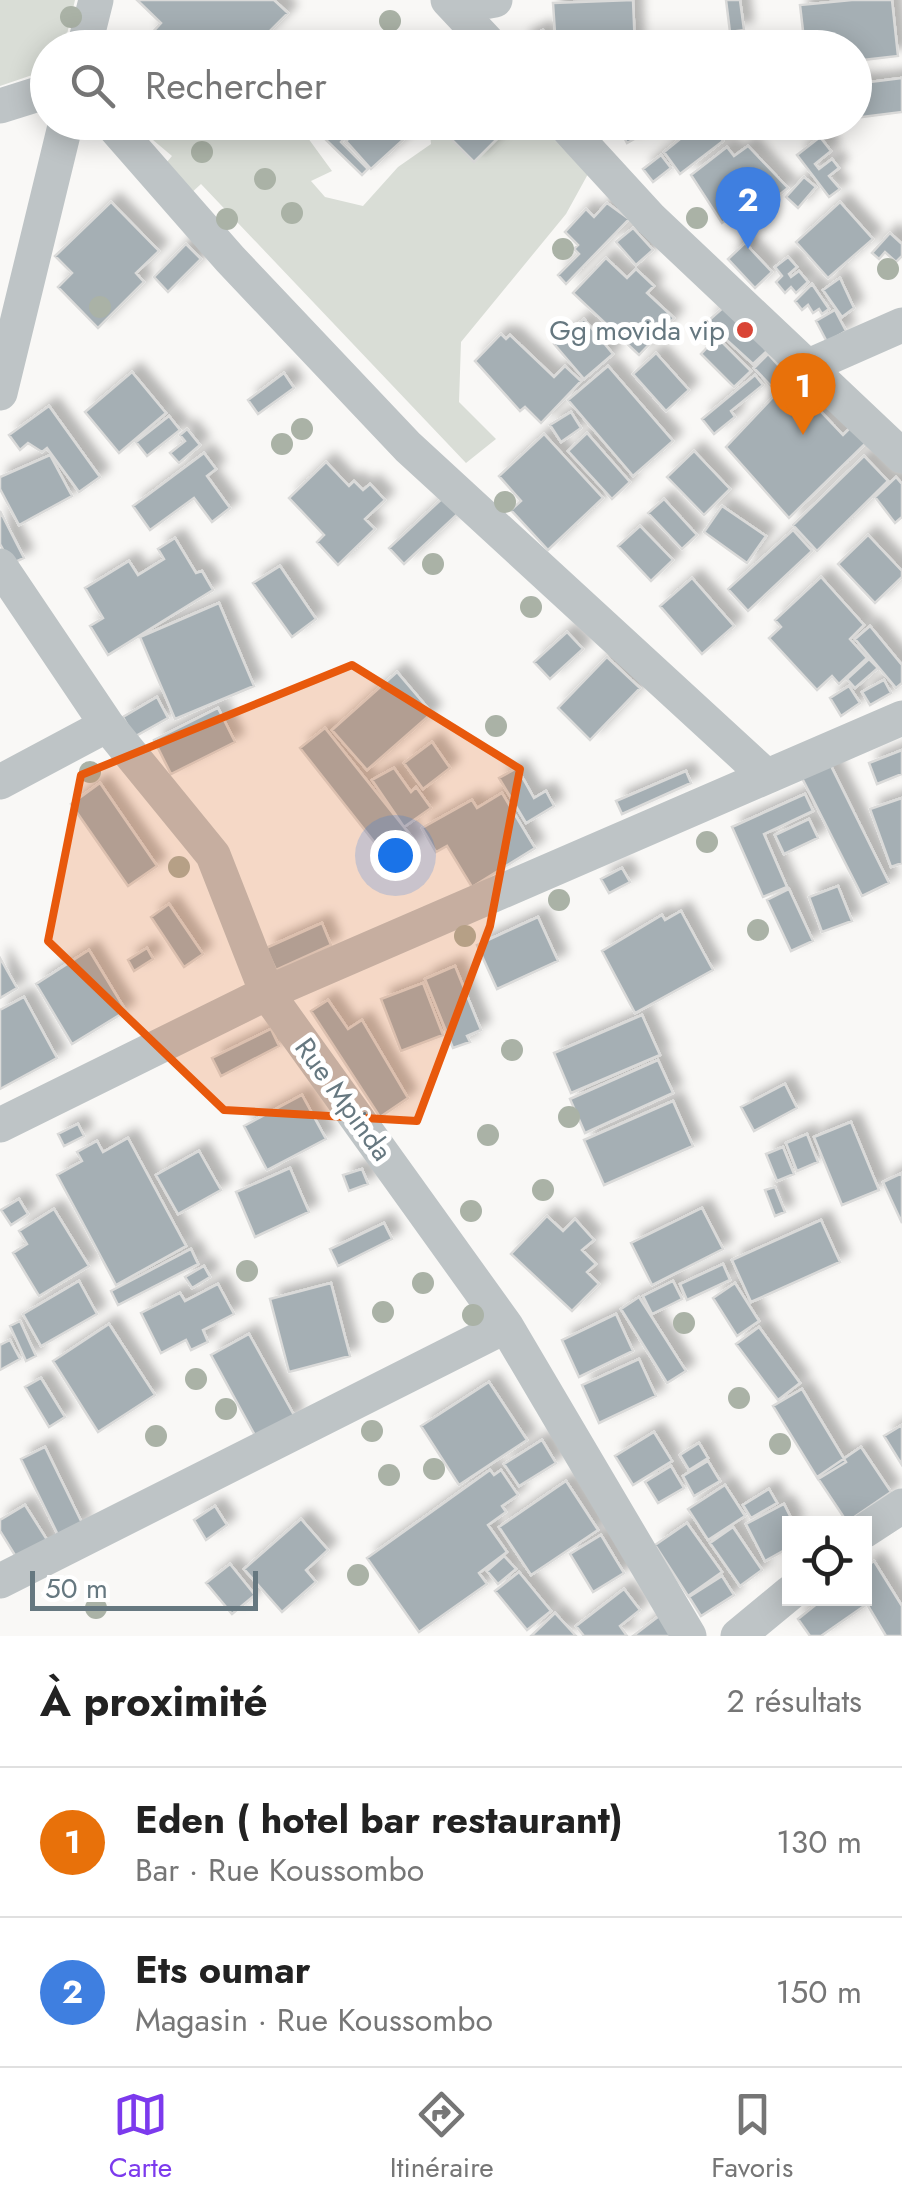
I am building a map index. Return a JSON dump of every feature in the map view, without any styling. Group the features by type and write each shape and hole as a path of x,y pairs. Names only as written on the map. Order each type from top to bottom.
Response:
{"street":[{"path":"88,30 96,0"},
{"path":"452,4 495,0"},
{"path":"452,4 477,30"},
{"path":"0,106 30,97"},
{"path":"0,393 62,140"},
{"path":"126,140 230,259 408,447 765,776"},
{"path":"578,140 651,220 811,366 902,456"},
{"path":"811,366 902,325"},
{"name":"Rue Mpinda","path":"0,566 108,725 214,856 268,993 506,1326 689,1636"},
{"path":"0,1125 268,993 902,718"},
{"path":"0,782 108,725"},
{"path":"0,1581 506,1326"},
{"path":"872,1526 902,1506"},
{"path":"738,1636 782,1600"}],"highlighted area":[{"path":"352,665 520,769 490,926 417,1121 224,1110 48,941 81,775"}],"shaded area":[{"path":"0,0 75,0 68,30 30,30 30,76 0,86"},
{"path":"153,140 309,140 332,171 311,181 325,197 363,206 398,167 431,144 431,140 555,140 588,174 566,214 461,342 459,402 496,439 466,463 201,184 189,195 162,168 172,156"}],"building":[{"path":"137,0 274,0 288,13 271,30 155,30 161,23"},
{"path":"633,0 634,30 555,30 553,3"},
{"path":"726,0 740,0 744,30 730,30"},
{"path":"892,0 898,56 872,59 872,30 803,30 800,5"},
{"path":"902,78 902,112 872,116 872,82"},
{"path":"326,140 343,140 368,169 362,175"},
{"path":"347,140 403,140 371,169"},
{"path":"452,140 496,140 474,162"},
{"path":"679,140 723,141 680,174 664,152"},
{"path":"816,140 822,140 831,151 815,164 819,169 832,159 839,168 829,176 840,189 829,197 797,155"},
{"path":"748,146 788,188 741,224 733,214 722,223 691,175 727,147 734,156"},
{"path":"661,155 671,168 653,182 643,169"},
{"path":"804,177 816,187 798,208 786,197"},
{"path":"111,202 159,251 136,273 144,282 98,328 58,287 72,273 55,256"},
{"path":"840,202 873,239 828,278 796,242"},
{"path":"607,203 629,219 566,284 558,275 579,254 574,249 578,245 565,232 586,209 594,217"},
{"path":"633,228 653,250 636,265 616,242"},
{"path":"890,233 902,244 902,256 896,262 885,252 879,259 872,253"},
{"path":"745,243 772,272 755,288 728,259"},
{"path":"186,244 201,259 168,292 154,277"},
{"path":"788,257 797,267 789,274 791,277 799,271 808,282 796,293 791,287 785,293 776,282 782,276 775,267"},
{"path":"606,258 627,278 636,269 654,286 647,293 674,318 639,355 573,293"},
{"path":"840,278 854,308 842,317 823,290"},
{"path":"812,284 829,309 822,314 819,309 813,313 808,305 802,310 795,301"},
{"path":"726,305 767,351 753,364 707,322"},
{"path":"835,310 846,331 827,342 816,321"},
{"path":"584,319 613,354 584,379 554,344"},
{"path":"501,334 506,339 510,335 554,377 565,366 581,381 541,423 525,407 520,411 475,361"},
{"path":"717,337 751,371 734,387 701,354"},
{"path":"656,353 689,390 666,411 633,374"},
{"path":"768,354 787,375 773,388 754,368"},
{"path":"608,366 673,441 633,476 568,400"},
{"path":"132,372 166,413 119,453 85,412"},
{"path":"284,373 294,388 258,414 248,400"},
{"path":"755,375 763,385 731,411 735,417 714,434 702,419"},
{"path":"790,379 843,435 853,425 868,441 789,518 726,447"},
{"path":"49,406 100,477 79,492 47,448 42,452 28,443 20,450 9,435"},
{"path":"571,412 581,428 561,442 550,425"},
{"path":"169,416 180,430 147,456 136,442"},
{"path":"187,429 200,445 179,463 170,453 185,441 180,435"},
{"path":"587,433 630,482 612,499 568,451"},
{"path":"544,434 603,498 548,550 511,510 521,501 499,476"},
{"path":"694,451 730,489 704,515 667,477"},
{"path":"204,453 216,469 207,476 230,508 212,522 194,498 150,530 133,506"},
{"path":"50,455 72,496 19,525 0,489 0,477"},
{"path":"864,456 888,481 817,551 793,525"},
{"path":"326,462 349,486 354,481 363,490 370,484 385,500 365,519 375,529 338,565 317,542 324,535 289,498"},
{"path":"896,477 902,484 902,517 895,523 875,497"},
{"path":"448,493 463,509 404,564 389,548"},
{"path":"664,499 697,535 682,549 648,513"},
{"path":"722,506 766,536 747,563 704,532"},
{"path":"0,511 24,558 11,564 0,544"},
{"path":"640,526 673,560 651,581 618,546"},
{"path":"793,530 812,551 748,611 728,589"},
{"path":"868,535 902,571 902,577 875,603 838,564"},
{"path":"175,538 196,573 202,571 213,590 108,655 90,626 103,618 85,588 129,561 138,575 164,559 158,549"},
{"path":"280,566 316,619 292,637 253,583"},
{"path":"821,577 864,625 850,639 867,658 839,684 832,676 817,690 769,638 781,627 775,620"},
{"path":"692,578 734,626 702,654 660,606"},
{"path":"219,603 254,686 175,719 140,637"},
{"path":"870,626 902,665 902,683 896,688 855,639"},
{"path":"567,632 583,649 550,679 534,662"},
{"path":"607,657 640,688 590,740 558,708"},
{"path":"869,659 878,668 855,688 847,679"},
{"path":"397,672 432,713 367,770 332,730"},
{"path":"884,680 891,693 870,705 862,692"},
{"path":"849,686 860,703 841,716 830,698"},
{"path":"157,697 168,718 134,737 123,717"},
{"path":"218,708 235,742 171,774 154,740"},
{"path":"325,728 415,841 390,862 300,748"},
{"path":"432,742 450,768 423,789 404,763"},
{"path":"902,750 902,774 877,784 869,763"},
{"path":"829,762 889,883 862,896 801,776"},
{"path":"394,768 411,792 416,787 431,808 404,827 372,780"},
{"path":"517,768 534,798 546,791 554,806 526,823 499,778"},
{"path":"686,771 691,783 622,814 616,801"},
{"path":"100,783 157,866 128,886 71,804"},
{"path":"502,793 535,848 472,887 447,846 436,852 422,828 472,800 477,808"},
{"path":"805,794 813,811 764,834 787,887 763,897 732,827"},
{"path":"902,798 902,863 891,867 870,809"},
{"path":"809,819 818,838 784,854 775,835"},
{"path":"622,868 630,882 609,893 601,879"},
{"path":"838,886 852,921 822,932 809,897"},
{"path":"789,889 813,941 791,951 767,900"},
{"path":"169,904 203,954 184,967 151,917"},
{"path":"681,911 713,970 635,1013 602,951 662,915 665,920"},
{"path":"538,917 558,961 497,989 477,945"},
{"path":"322,923 331,945 276,970 266,948"},
{"path":"147,948 153,959 134,971 128,960"},
{"path":"89,950 126,1011 72,1044 36,984"},
{"path":"0,958 17,988 0,998"},
{"path":"455,966 481,1030 467,1036 470,1042 453,1048 425,979"},
{"path":"423,983 443,1035 401,1051 381,999"},
{"path":"24,997 57,1058 0,1089 0,1010"},
{"path":"328,1000 348,1029 362,1020 408,1098 380,1117 311,1011"},
{"path":"642,1015 660,1055 571,1093 554,1053"},
{"path":"271,1029 279,1046 221,1076 212,1058"},
{"path":"658,1060 673,1093 585,1133 570,1099"},
{"path":"785,1084 797,1108 754,1131 741,1107"},
{"path":"302,1095 326,1139 267,1170 244,1126"},
{"path":"673,1101 693,1146 604,1185 584,1140"},
{"path":"851,1122 879,1190 842,1205 814,1137"},
{"path":"78,1124 84,1136 64,1146 58,1134"},
{"path":"807,1134 818,1162 797,1171 786,1143"},
{"path":"128,1138 186,1246 116,1285 57,1175 82,1161 77,1152 97,1141 103,1152"},
{"path":"783,1147 794,1174 777,1181 766,1154"},
{"path":"199,1151 221,1190 178,1214 156,1175"},
{"path":"290,1168 309,1212 255,1237 236,1192"},
{"path":"362,1169 368,1184 349,1191 343,1175"},
{"path":"902,1173 902,1223 883,1182"},
{"path":"775,1187 785,1212 775,1216 765,1190"},
{"path":"19,1199 28,1214 11,1225 1,1210"},
{"path":"702,1208 723,1249 652,1285 631,1243"},
{"path":"54,1209 89,1266 39,1296 13,1253 27,1244 19,1231"},
{"path":"547,1216 563,1231 575,1219 594,1240 582,1250 596,1264 587,1272 599,1284 572,1311 511,1254"},
{"path":"821,1220 840,1262 751,1302 732,1260"},
{"path":"384,1223 392,1239 338,1266 330,1249"},
{"path":"191,1249 198,1264 118,1305 111,1291"},
{"path":"723,1264 730,1280 687,1300 680,1284"},
{"path":"204,1266 210,1277 192,1288 185,1277"},
{"path":"79,1281 97,1314 41,1346 23,1314"},
{"path":"673,1281 682,1299 652,1314 643,1296"},
{"path":"331,1283 350,1356 289,1372 270,1299"},
{"path":"735,1283 759,1321 737,1336 713,1298"},
{"path":"218,1284 234,1314 203,1330 208,1342 191,1350 186,1340 161,1353 141,1313 180,1293 185,1301"},
{"path":"639,1297 686,1371 667,1383 621,1309"},
{"path":"616,1314 633,1351 579,1377 562,1340"},
{"path":"20,1321 36,1356 26,1361 10,1326"},
{"path":"109,1324 155,1395 98,1432 53,1361"},
{"path":"759,1327 800,1383 778,1400 736,1344"},
{"path":"249,1334 295,1417 257,1439 211,1355"},
{"path":"10,1340 20,1359 0,1370 0,1345"},
{"path":"639,1359 656,1396 599,1423 582,1385"},
{"path":"41,1378 65,1417 49,1427 25,1387"},
{"path":"489,1382 527,1440 459,1485 421,1426"},
{"path":"802,1389 846,1462 818,1479 773,1406"},
{"path":"902,1425 902,1465 884,1436"},
{"path":"654,1432 672,1461 633,1485 615,1456"},
{"path":"542,1440 556,1463 519,1486 504,1464"},
{"path":"699,1443 708,1458 689,1470 680,1455"},
{"path":"45,1447 83,1525 59,1537 21,1459"},
{"path":"861,1447 891,1492 856,1516 843,1516 817,1477"},
{"path":"708,1461 720,1481 694,1496 683,1476"},
{"path":"671,1466 684,1488 658,1503 645,1482"},
{"path":"490,1470 494,1475 501,1470 518,1495 502,1506 506,1512 488,1525 507,1552 479,1573 487,1584 419,1632 367,1558"},
{"path":"566,1481 598,1530 531,1575 499,1527"},
{"path":"725,1485 745,1516 708,1540 688,1509"},
{"path":"769,1489 777,1503 751,1518 743,1505"},
{"path":"784,1504 790,1516 782,1516 782,1551 765,1561 746,1524"},
{"path":"25,1505 51,1546 21,1565 0,1531 0,1520"},
{"path":"215,1506 227,1525 206,1540 194,1520"},
{"path":"301,1519 328,1550 306,1570 316,1582 282,1612 244,1569"},
{"path":"687,1523 722,1572 688,1596 655,1545"},
{"path":"733,1527 762,1570 740,1586 710,1543"},
{"path":"601,1535 624,1573 593,1592 570,1554"},
{"path":"504,1556 516,1569 498,1584 487,1571"},
{"path":"872,1562 902,1606 902,1636 886,1636 868,1606 872,1606"},
{"path":"230,1564 255,1595 232,1614 206,1583"},
{"path":"519,1572 551,1611 527,1630 495,1591"},
{"path":"722,1576 734,1595 701,1616 689,1597"},
{"path":"624,1589 640,1610 620,1626 627,1636 584,1636 576,1626"},
{"path":"814,1606 864,1606 821,1636 810,1636 798,1619"},
{"path":"555,1613 576,1636 531,1636"},
{"path":"659,1616 675,1636 633,1636"}],"place":[{"name":"Ets oumar","path":"748,249"},
{"name":"Gg movida vip","path":"745,330"},
{"name":"Eden ( hotel bar restaurant)","path":"803,435"}]}
